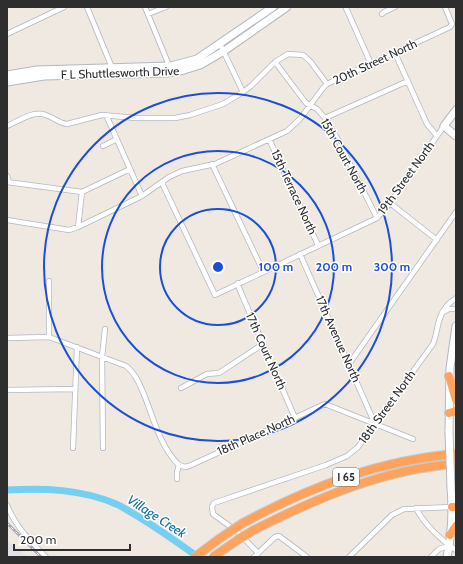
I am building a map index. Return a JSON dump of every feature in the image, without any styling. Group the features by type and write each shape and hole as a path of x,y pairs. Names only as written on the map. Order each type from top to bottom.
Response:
{"highway":[{"path":"449,376 456,400"},
{"name":"I 65","path":"195,557 219,538 243,523 270,508 310,490 375,468 401,462 456,454"},
{"name":"I 65","path":"212,557 239,538 254,530 294,510 346,488 413,470 456,464"},
{"path":"450,535 456,526"}],"main road":[{"name":"F L Shuttlesworth Drive","path":"170,69 197,60 273,7"},
{"name":"F L Shuttlesworth Drive","path":"7,82 44,76 113,71 184,70 200,65 224,51 287,7"},
{"name":"F L Shuttlesworth Drive","path":"7,75 32,70 113,71"},
{"name":"19th Street North","path":"444,126 456,110"},
{"path":"444,126 456,136"},
{"path":"447,557 453,548 450,535 454,507 451,487 449,432 453,412 449,376 456,326"}],"street":[{"path":"7,34 64,7"},
{"path":"87,7 113,71"},
{"path":"145,7 170,69"},
{"path":"148,14 166,7"},
{"path":"382,14 395,7"},
{"path":"445,7 452,24 450,27 456,28"},
{"path":"346,8 370,64"},
{"name":"20th Street North","path":"78,227 142,196 163,181 182,171 212,164 290,129 311,106 322,88 327,84 450,27"},
{"path":"220,44 243,92"},
{"path":"395,53 428,124 437,136"},
{"path":"7,126 32,114 46,115 61,123 67,124 102,115 107,117 175,118 190,115 223,104 243,92 275,62 288,54 303,55 327,84"},
{"name":"15th Court North","path":"275,62 306,102 317,109 325,118 337,138 377,218"},
{"path":"325,118 408,81"},
{"path":"107,117 142,196"},
{"name":"19th Street North","path":"163,181 163,185 215,295 377,218 390,203 444,126"},
{"path":"103,146 117,139"},
{"name":"15th Terrace North","path":"269,139 318,245"},
{"path":"212,164 263,271"},
{"path":"7,176 8,182 82,192 130,169"},
{"path":"7,220 69,230 78,227 82,192"},
{"path":"390,203 437,240"},
{"path":"349,364 456,212"},
{"name":"17th Avenue North","path":"300,254 375,424"},
{"path":"49,281 49,337"},
{"name":"17th Court North","path":"238,283 295,418"},
{"name":"18th Street North","path":"258,553 239,533 213,514 212,507 214,504 347,456 358,447 433,344 437,336 440,318 446,306 456,298"},
{"path":"443,312 449,309 456,309"},
{"path":"103,448 102,357 105,329"},
{"path":"7,338 49,337 129,368 139,381 164,445 180,466 177,472 177,479"},
{"path":"181,388 207,374 219,373 263,344"},
{"path":"73,448 74,389 77,347"},
{"path":"7,390 74,389"},
{"name":"18th Place North","path":"180,466 189,466 325,404 375,424"},
{"path":"375,424 413,439"},
{"path":"7,505 20,528 46,557"},
{"path":"349,557 392,515 404,509 454,507"},
{"path":"416,508 420,516 453,548"},
{"path":"254,557 275,536 279,536 307,557"},
{"path":"431,557 439,549 453,548"}],"shaded area":[{"path":"7,541 28,557 7,557"}],"waterway":[{"name":"Village Creek","path":"7,490 34,489 76,492 103,499 120,506 142,519 198,557"}],"railway":[{"path":"7,523 41,557"}]}
